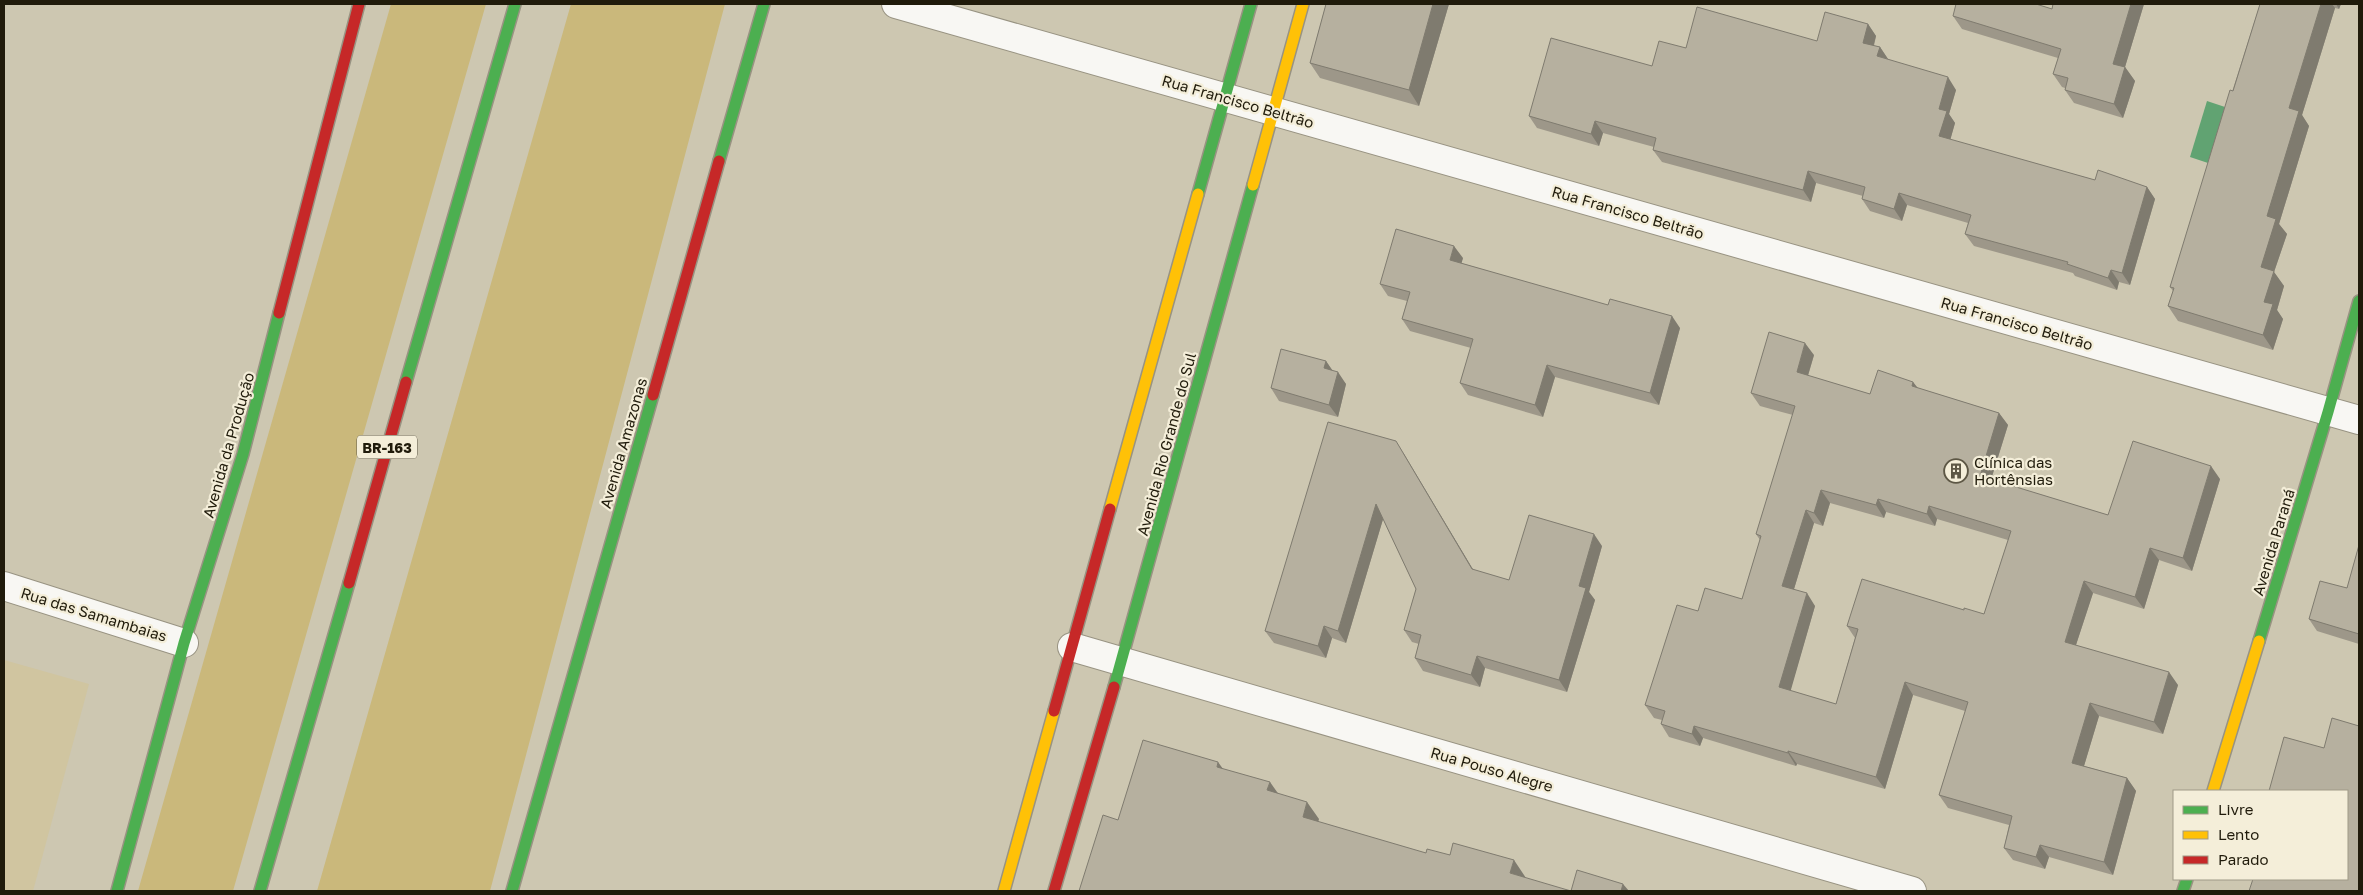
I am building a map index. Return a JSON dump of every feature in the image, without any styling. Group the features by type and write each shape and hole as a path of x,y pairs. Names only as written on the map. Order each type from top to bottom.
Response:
{"main road":[{"name":"Avenida da Produção","path":"117,891 184,643 243,454 358,4"},
{"name":"BR-163","path":"260,891 515,4"},
{"name":"Avenida Amazonas","path":"512,891 764,4"},
{"path":"1004,891 1251,4"},
{"name":"Avenida Rio Grande do Sul","path":"1054,891 1122,662 1303,4"},
{"name":"Avenida Paraná","path":"2213,790 2328,412 2359,301"}],"street":[{"name":"Rua Francisco Beltrão","path":"896,4 2359,420"},
{"name":"Rua das Samambaias","path":"4,586 184,643"},
{"name":"Rua Pouso Alegre","path":"1072,648 1912,891"}],"shaded area":[{"path":"391,4 486,4 233,891 138,891"},
{"path":"571,4 725,4 490,891 317,891"},
{"path":"2207,101 2228,108 2211,164 2190,157"},
{"path":"4,660 89,684 33,891 4,891"}],"building":[{"path":"1326,4 1433,4 1409,90 1310,63"},
{"path":"1956,4 2036,4 2052,9 2053,4 2131,4 2113,64 2125,67 2114,104 2065,90 2068,78 2053,74 2061,49 1953,16"},
{"path":"2260,4 2321,4 2289,108 2299,111 2267,216 2276,219 2261,267 2274,271 2264,302 2273,304 2263,335 2168,306 2174,288 2170,287 2230,90 2233,91"},
{"path":"1697,7 1817,41 1825,12 1868,24 1863,43 1880,47 1877,56 1948,77 1939,109 1947,111 1939,136 2095,180 2098,170 2147,187 2122,273 2111,270 2108,278 2067,264 2068,262 1965,234 1971,215 1899,193 1894,209 1862,199 1865,187 1808,171 1803,190 1653,150 1656,138 1595,121 1591,134 1529,116 1551,38 1652,66 1659,41 1686,48"},
{"path":"1396,229 1454,246 1450,260 1608,305 1610,299 1672,316 1650,393 1547,365 1535,405 1460,383 1473,339 1402,319 1410,292 1380,284"},
{"path":"1769,332 1805,343 1797,372 1870,394 1878,370 1913,382 1912,386 1999,413 1980,476 2108,515 2133,441 2211,466 2183,558 2150,548 2135,597 2084,581 2065,642 2169,672 2154,722 2090,703 2072,763 2127,778 2104,862 2040,845 2036,857 2004,848 2012,816 1939,795 1968,702 1905,682 1876,777 1694,726 1692,734 1661,724 1665,711 1645,705 1677,605 1698,611 1705,588 1742,599 1761,536 1756,534 1795,406 1751,393","holes":["1821,490 1876,505 1878,499 1927,514 1929,506 2011,531 1984,614 1964,608 1964,610 1862,579 1847,626 1858,629 1836,704 1779,687 1807,593 1782,586 1806,510 1814,513"]},
{"path":"1281,349 1326,361 1324,368 1338,372 1329,405 1271,388"},
{"path":"1328,422 1396,441 1472,569 1509,580 1529,515 1594,534 1579,586 1586,588 1559,680 1477,656 1471,675 1415,658 1421,635 1404,630 1416,589 1376,504 1338,631 1324,626 1318,646 1265,631"},
{"path":"2359,545 2359,634 2309,619 2320,581 2347,588"},
{"path":"2332,718 2359,726 2359,891 2249,891 2253,880 2348,880 2348,790 2269,790 2284,737 2324,748"},
{"path":"1143,740 1218,762 1217,767 1270,782 1267,790 1307,802 1303,817 1426,853 1427,849 1450,855 1453,843 1514,860 1510,873 1571,891 1079,891 1103,815 1118,820"},
{"path":"1577,870 1623,884 1621,891 1571,891"}],"traffic: fast":[{"path":"406,382 515,4"},
{"path":"719,161 764,4"},
{"path":"1198,194 1251,4"},
{"path":"1114,687 1253,185"},
{"path":"2259,641 2328,412 2359,301"},
{"path":"117,891 184,643 243,454 279,313"},
{"path":"512,891 653,395"},
{"path":"260,891 349,583"},
{"path":"2183,891 2187,880"}],"traffic: slow":[{"path":"1253,185 1303,4"},
{"path":"1110,509 1198,194"},
{"path":"2213,790 2259,641"},
{"path":"1004,891 1054,711"}],"traffic: jam":[{"path":"279,313 359,4"},
{"path":"653,395 719,161"},
{"path":"349,583 406,382"},
{"path":"1054,711 1110,509"},
{"path":"1054,891 1114,687"}],"place":[{"name":"Clínica das Hortênsias","path":"1956,471"}]}
